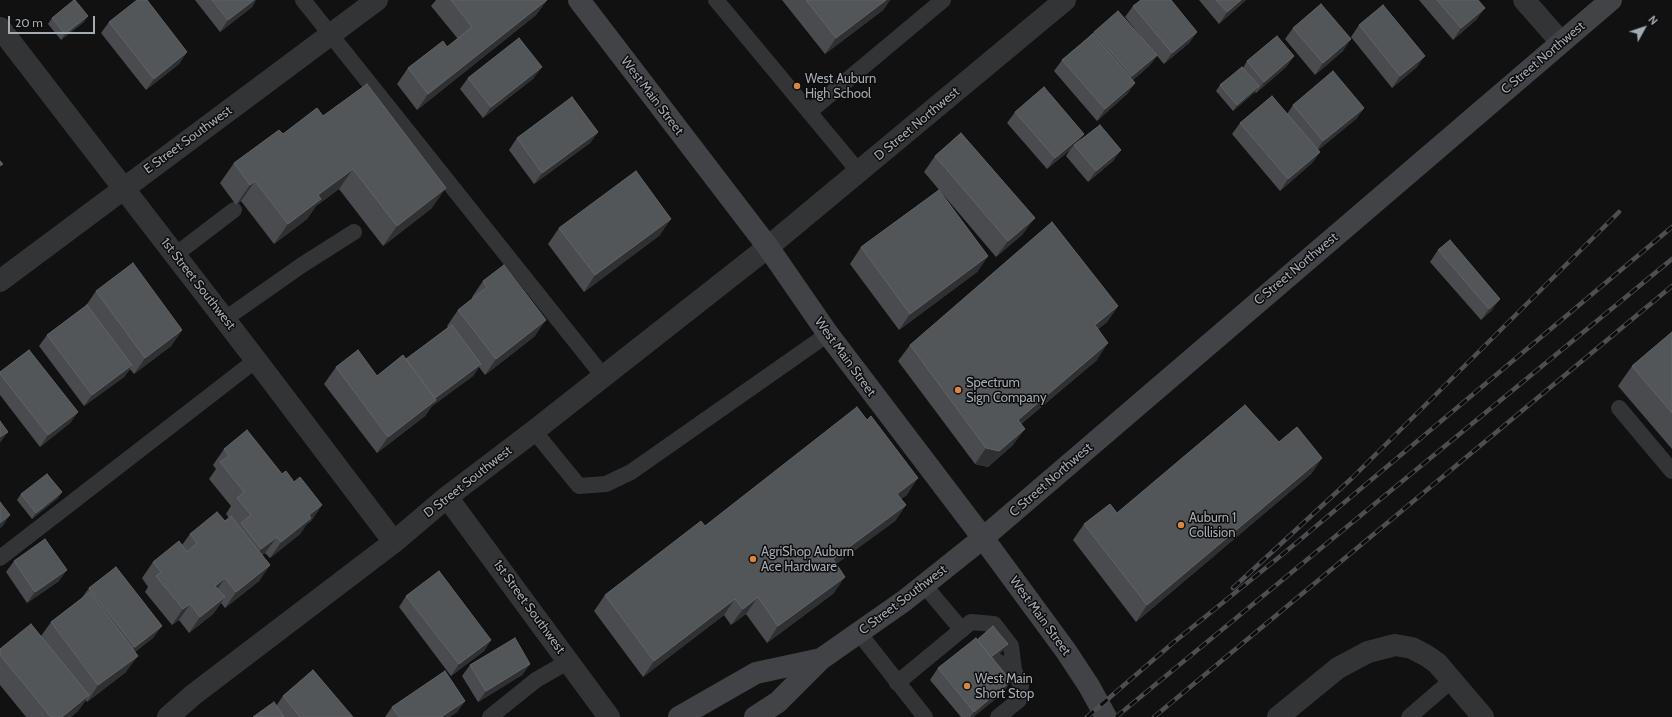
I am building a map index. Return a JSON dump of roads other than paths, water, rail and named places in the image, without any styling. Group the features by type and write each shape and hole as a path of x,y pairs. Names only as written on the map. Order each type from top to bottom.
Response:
{"main road":[{"name":"West Main Street","path":"578,0 768,247 828,334 1066,651 1089,686 1106,717"},
{"name":"C Street Northwest","path":"982,538 1611,0"},
{"name":"C Street Southwest","path":"755,717 778,702 821,659 924,585 982,538"},
{"name":"C Street Southwest","path":"679,717 756,673 821,659"}],"street":[{"name":"E Street Southwest","path":"0,281 377,0"},
{"name":"D Street Northwest","path":"768,247 1065,0"},
{"path":"1524,0 1561,42"},
{"name":"1st Street Southwest","path":"0,28 176,255 394,542"},
{"name":"D Street Southwest","path":"168,717 193,695 394,542 447,497 534,431 768,247"},
{"name":"1st Street Southwest","path":"447,497 610,717"},
{"path":"1278,717 1338,668 1368,652 1395,645 1412,648 1437,663 1483,717"}],"lane":[{"path":"303,0 603,376"},
{"path":"716,0 859,172"},
{"path":"809,112 942,0"},
{"path":"176,255 234,210"},
{"path":"224,319 302,265 354,232"},
{"path":"534,431 579,486 606,484 631,472 828,334"},
{"path":"0,558 256,360"},
{"path":"1619,408 1672,471"},
{"path":"924,585 970,629"},
{"path":"898,683 970,629 994,624 1012,646 1014,670 1021,686 1019,700 998,717"},
{"path":"859,633 925,717"},
{"path":"993,659 1014,670"},
{"path":"490,717 536,680 569,662"},
{"path":"1409,717 1452,680"}],"railway":[{"path":"1233,588 1352,478 1619,212"},
{"path":"1087,717 1174,642 1283,554 1672,227"},
{"path":"1116,717 1672,259"},
{"path":"1154,717 1672,286"}],"place":[{"name":"West Auburn High School","path":"797,86"},
{"name":"Spectrum Sign Company","path":"958,390"},
{"name":"Auburn 1 Collision","path":"1181,525"},
{"name":"AgriShop Auburn Ace Hardware","path":"753,559"},
{"name":"West Main Short Stop","path":"967,686"}]}
